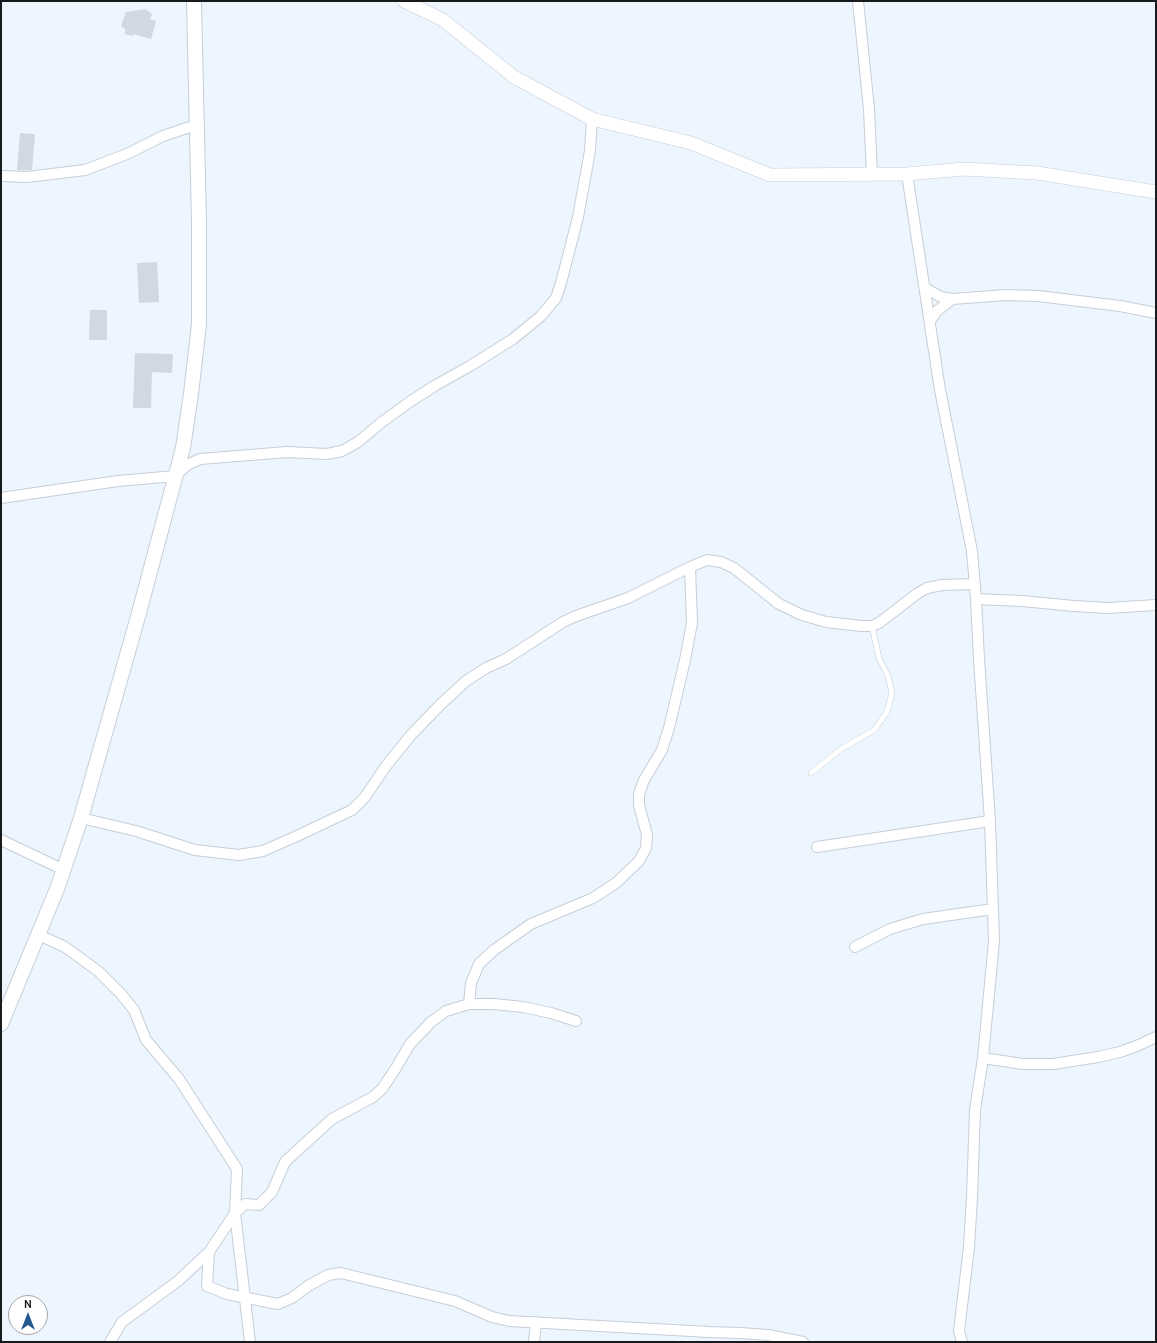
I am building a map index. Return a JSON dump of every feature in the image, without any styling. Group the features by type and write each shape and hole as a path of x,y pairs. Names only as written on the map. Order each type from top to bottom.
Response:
{"main road":[{"path":"1,1024 39,935 64,870 81,818 139,613 182,448 191,394 199,324 199,222 194,1"}],"street":[{"path":"404,1 443,20 514,77 592,119 691,143 770,175 907,174 964,169 1037,173 1109,183 1156,192"},
{"path":"858,1 869,109 872,175"},
{"path":"1,498 118,481 175,476 186,465 200,459 281,452 327,454 342,451 358,442 382,422 436,385 513,339 541,316 556,298 578,217 590,151 592,119"},
{"path":"1,176 27,177 85,170 127,154 163,136 196,125"},
{"path":"907,174 940,390 972,551 990,821 994,941 983,1058 976,1110 969,1247 959,1331 962,1342"},
{"path":"925,288 941,297 952,299 1006,295 1038,296 1120,306 1156,313"},
{"path":"930,321 937,311 952,299"},
{"path":"81,818 136,831 195,850 239,855 263,851 352,810 365,797 386,766 411,735 466,680 486,668 506,659 563,622 628,598 690,566 707,560 721,562 734,568 779,604 802,615 826,622 861,626 872,626 879,623 918,592 927,588 942,585 975,584"},
{"path":"469,1004 472,983 479,964 494,950 530,924 593,898 616,883 639,861 646,848 647,835 639,805 639,794 644,780 662,750 669,728 685,660 692,623 690,566"},
{"path":"976,599 1022,600 1107,608 1156,605"},
{"path":"817,847 990,821"},
{"path":"1,840 64,870"},
{"path":"855,947 890,929 923,919 993,909"},
{"path":"39,935 65,947 98,971 121,994 134,1010 146,1040 178,1079 237,1169 235,1213 250,1342"},
{"path":"110,1342 122,1322 178,1281 209,1252 235,1213 245,1204 259,1205 272,1192 286,1162 332,1119 373,1097 382,1089 410,1044 431,1022 446,1011 469,1004 494,1004 523,1007 551,1013 576,1021"},
{"path":"983,1058 1022,1064 1053,1064 1120,1052 1156,1037"},
{"path":"209,1252 207,1286 227,1294 278,1304 292,1298 308,1286 328,1275 341,1273 455,1301 492,1317 509,1321 740,1333 768,1335 804,1342"},
{"path":"534,1342 536,1322"}],"lane":[{"path":"811,773 841,749 874,730 887,712 892,693 888,676 879,658 872,626"}],"building":[{"path":"145,9 152,14 150,19 156,21 151,39 133,34 133,36 125,34 125,29 121,26 126,12"},
{"path":"20,133 35,134 32,170 17,170"},
{"path":"157,262 159,302 139,303 137,263"},
{"path":"90,310 107,310 107,340 89,340"},
{"path":"135,353 173,354 172,373 152,372 151,408 133,408"}]}
